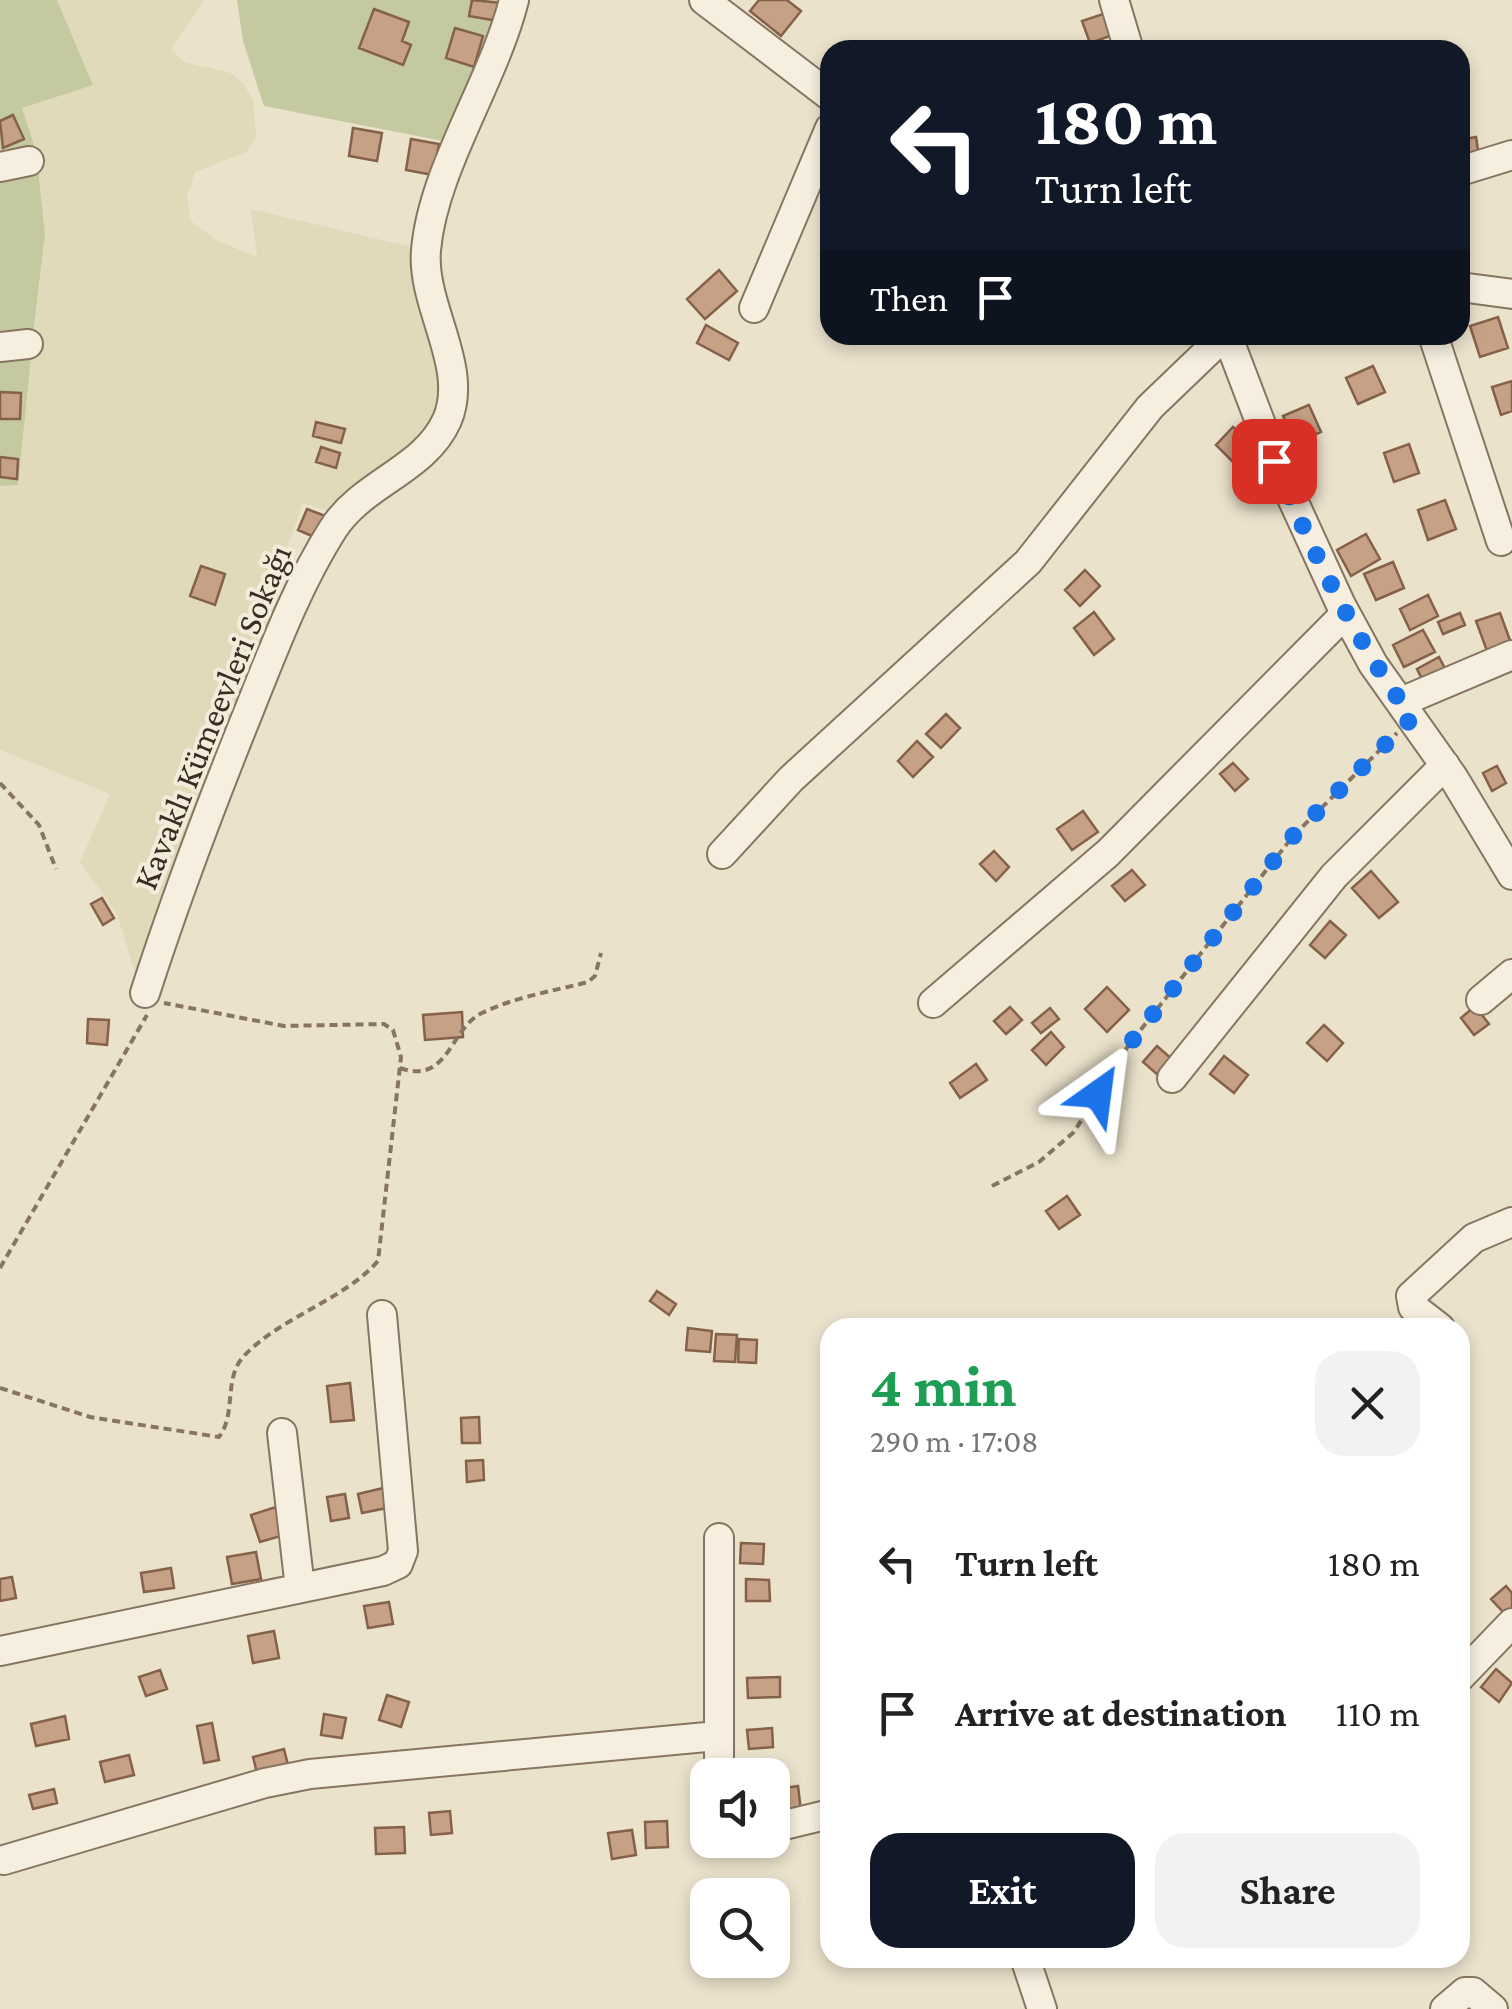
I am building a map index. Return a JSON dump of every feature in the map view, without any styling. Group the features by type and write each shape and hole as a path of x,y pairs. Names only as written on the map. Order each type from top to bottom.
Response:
{"street":[{"name":"Kavaklı Kümeevleri Sokağı","path":"151,1000 231,755 280,635 321,551 351,506 432,444 448,416 454,393 426,282 427,236 438,192 483,93 514,0"},
{"path":"704,0 820,88"},
{"path":"1114,0 1126,40"},
{"path":"754,308 820,152"},
{"path":"1470,168 1512,155"},
{"path":"0,167 29,161"},
{"path":"1470,288 1512,294"},
{"path":"722,854 792,779 1028,562 1150,407 1215,345"},
{"path":"1230,345 1290,496 1345,614 1512,875"},
{"path":"1436,345 1501,542"},
{"path":"934,1003 1108,852 1345,614"},
{"path":"1406,710 1512,655"},
{"path":"1172,1078 1334,876 1445,765"},
{"path":"1481,1000 1512,974"},
{"path":"1427,1318 1413,1307 1410,1296 1474,1238 1512,1222"},
{"path":"0,1651 383,1571 402,1557 382,1315"},
{"path":"282,1433 300,1588"},
{"path":"718,1538 718,1758"},
{"path":"1470,1667 1512,1623"},
{"path":"1,1857 310,1774 716,1736"},
{"path":"790,1824 820,1816"},
{"path":"1028,1968 1042,2009"},
{"path":"1445,2009 1465,1992 1474,1992 1494,2009"}],"path":[{"path":"992,1186 1039,1162 1074,1132 1128,1046 1294,835 1406,710"},
{"path":"0,783 39,825 56,869"},
{"path":"400,1068 419,1073 437,1066 478,1014 588,982 595,976 601,953"},
{"path":"0,1268 151,1000 284,1026 384,1024 398,1039 400,1068 378,1261 363,1278 323,1298 244,1356 233,1379 226,1428 218,1437 90,1417 0,1388"}],"shaded area":[{"path":"57,0 205,0 171,49 184,62 231,73 243,83 253,100 256,136 247,152 195,172 187,197 191,221 216,240 257,257 251,209 416,248 443,376 436,429 336,513 303,503 270,599 290,605 265,658 249,652 243,670 259,677 140,989 117,914 80,862 110,794 0,750 0,486 18,485 45,234 37,154 21,108 93,84"}],"green space":[{"path":"0,0 57,0 93,85 22,108 37,154 0,161"},
{"path":"237,0 502,0 453,143 264,106 243,41"},
{"path":"38,167 45,234 33,337 0,341 0,176"},
{"path":"32,350 18,485 0,486 0,354"}],"building":[{"path":"472,0 502,3 498,21 469,16"},
{"path":"759,0 787,0 801,11 781,36 750,11"},
{"path":"374,9 409,22 402,41 411,45 403,65 359,48"},
{"path":"1109,12 1116,34 1089,40 1082,21"},
{"path":"455,28 483,36 474,67 446,58"},
{"path":"13,115 24,139 3,148 0,121"},
{"path":"353,128 382,133 377,161 349,156"},
{"path":"1476,137 1480,163 1470,164 1470,138"},
{"path":"411,139 439,144 433,175 406,170"},
{"path":"719,270 737,291 705,319 687,299"},
{"path":"1498,317 1508,348 1480,357 1470,326"},
{"path":"706,325 738,343 729,360 697,343"},
{"path":"1373,366 1385,392 1358,404 1346,378"},
{"path":"1512,381 1512,411 1501,415 1492,387"},
{"path":"0,392 21,393 20,419 0,419"},
{"path":"1309,405 1321,432 1295,444 1283,416"},
{"path":"316,422 345,429 341,443 313,436"},
{"path":"1233,427 1250,443 1232,461 1216,445"},
{"path":"1409,444 1419,473 1394,482 1384,453"},
{"path":"321,447 340,453 336,468 316,462"},
{"path":"0,457 18,459 17,479 0,477"},
{"path":"1445,500 1456,529 1428,540 1418,510"},
{"path":"307,509 328,517 319,539 298,530"},
{"path":"1366,534 1380,559 1351,576 1337,550"},
{"path":"1393,562 1404,588 1376,600 1364,574"},
{"path":"201,566 225,574 215,605 190,596"},
{"path":"1085,570 1100,586 1080,606 1065,590"},
{"path":"1428,595 1438,616 1410,630 1400,609"},
{"path":"1094,612 1114,639 1094,655 1074,628"},
{"path":"1460,613 1465,625 1443,634 1438,622"},
{"path":"1500,613 1511,643 1487,651 1476,621"},
{"path":"1423,630 1435,652 1404,667 1393,645"},
{"path":"1439,657 1450,678 1427,689 1417,669"},
{"path":"946,714 960,728 941,748 926,734"},
{"path":"917,741 933,757 913,777 898,761"},
{"path":"1233,763 1248,779 1235,791 1220,774"},
{"path":"1497,766 1506,783 1492,791 1483,773"},
{"path":"1083,811 1098,832 1072,850 1057,829"},
{"path":"994,851 1009,867 996,881 980,864"},
{"path":"1132,870 1145,885 1125,901 1112,886"},
{"path":"1371,871 1398,902 1379,918 1352,888"},
{"path":"102,898 114,918 103,925 91,904"},
{"path":"1330,921 1346,935 1325,958 1310,945"},
{"path":"1107,987 1129,1010 1107,1032 1085,1009"},
{"path":"1475,1006 1489,1024 1474,1035 1461,1018"},
{"path":"1010,1007 1022,1020 1006,1034 994,1021"},
{"path":"1050,1008 1059,1019 1041,1033 1032,1023"},
{"path":"462,1012 463,1037 425,1040 423,1015"},
{"path":"88,1019 109,1020 107,1045 87,1043"},
{"path":"1324,1025 1343,1043 1327,1061 1307,1043"},
{"path":"1051,1032 1064,1047 1046,1065 1032,1050"},
{"path":"1157,1046 1181,1067 1167,1083 1143,1062"},
{"path":"1224,1056 1248,1075 1234,1093 1210,1074"},
{"path":"976,1064 987,1080 960,1098 950,1083"},
{"path":"1067,1196 1080,1215 1059,1229 1046,1211"},
{"path":"657,1291 676,1304 669,1315 650,1301"},
{"path":"688,1328 712,1331 710,1352 686,1350"},
{"path":"716,1334 737,1335 735,1362 714,1361"},
{"path":"739,1339 757,1340 756,1363 738,1362"},
{"path":"350,1383 354,1420 331,1422 327,1386"},
{"path":"479,1417 480,1443 462,1443 461,1418"},
{"path":"483,1460 484,1480 467,1482 466,1461"},
{"path":"383,1488 387,1508 362,1513 358,1494"},
{"path":"345,1494 349,1518 331,1521 327,1497"},
{"path":"279,1506 288,1534 260,1542 251,1515"},
{"path":"741,1543 764,1544 763,1564 740,1563"},
{"path":"256,1552 261,1579 232,1584 227,1557"},
{"path":"171,1568 174,1588 144,1592 141,1573"},
{"path":"12,1577 16,1598 0,1601 0,1579"},
{"path":"746,1579 769,1580 770,1601 746,1601"},
{"path":"1506,1586 1512,1593 1512,1608 1505,1614 1491,1599"},
{"path":"389,1602 393,1624 368,1628 364,1606"},
{"path":"274,1631 279,1658 253,1663 248,1636"},
{"path":"1496,1669 1512,1683 1499,1702 1481,1687"},
{"path":"160,1670 167,1689 146,1696 139,1677"},
{"path":"780,1677 780,1697 748,1698 747,1678"},
{"path":"387,1695 409,1702 401,1727 379,1720"},
{"path":"324,1714 346,1718 342,1738 321,1735"},
{"path":"65,1716 69,1739 36,1746 31,1724"},
{"path":"212,1723 219,1760 204,1763 197,1726"},
{"path":"772,1728 773,1747 749,1749 747,1730"},
{"path":"284,1749 289,1769 258,1777 253,1757"},
{"path":"129,1755 134,1775 105,1782 100,1762"},
{"path":"798,1786 801,1811 790,1813 790,1787"},
{"path":"54,1789 57,1803 33,1809 29,1795"},
{"path":"450,1811 452,1833 431,1835 429,1813"},
{"path":"667,1821 668,1847 646,1848 645,1822"},
{"path":"404,1827 405,1853 376,1854 375,1828"},
{"path":"632,1830 636,1855 612,1859 608,1833"}],"route":[{"path":"1098,1094 1128,1046 1182,984 1294,835 1412,718 1372,664 1340,605 1274,461"}]}
